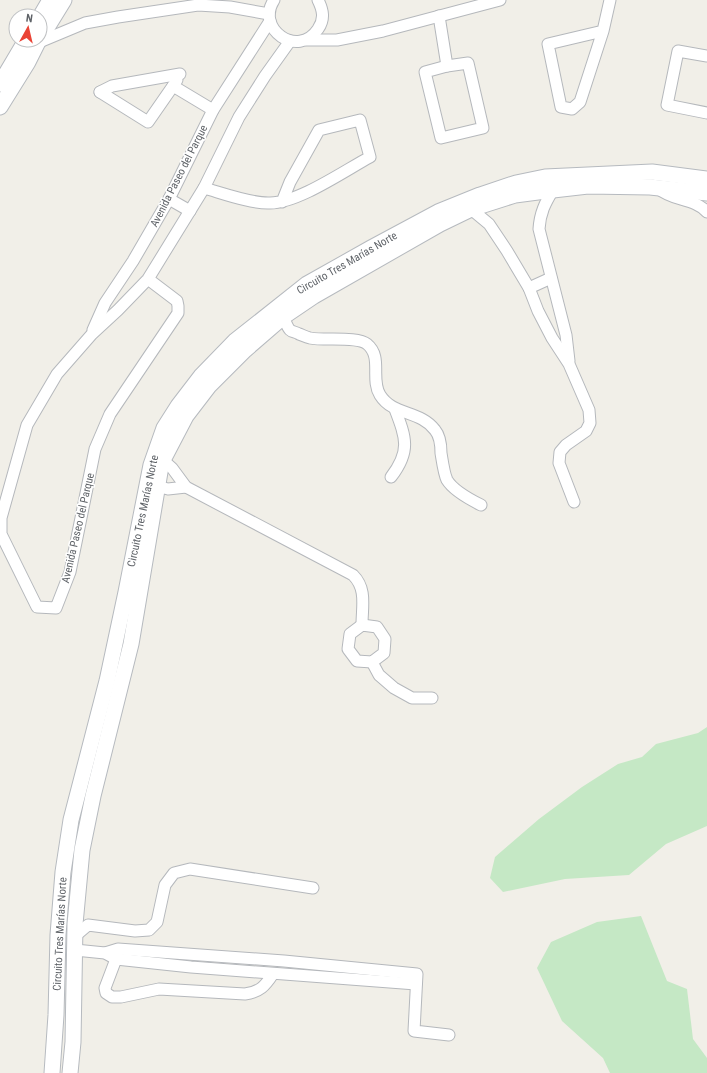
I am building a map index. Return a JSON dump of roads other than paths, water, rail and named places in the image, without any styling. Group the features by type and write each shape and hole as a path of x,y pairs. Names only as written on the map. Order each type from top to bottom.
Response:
{"street":[{"path":"48,23 64,0"},
{"name":"Avenida Paseo del Parque","path":"92,334 105,303 133,261 169,199 213,110 270,18 271,4 274,0"},
{"path":"307,40 314,35 322,24 323,11 318,0"},
{"path":"603,31 548,44 561,107 572,110 580,102 603,31 610,0"},
{"path":"48,37 85,23 198,5 230,7 270,18 277,34 290,41 337,40 383,32 493,1"},
{"path":"439,16 447,66"},
{"name":"Avenida Paseo del Parque","path":"148,279 177,301 178,313 110,414 95,449 70,572 56,608 36,607 1,534 1,518 27,425 57,374 92,334 148,279 204,188 240,117 265,76 290,41"},
{"path":"0,84 30,48"},
{"path":"0,107 28,62 33,48"},
{"path":"707,56 678,51 667,105 707,113"},
{"path":"468,62 483,128 441,138 425,72 447,66 468,62"},
{"path":"180,74 173,86 148,122 100,92 112,86 180,74"},
{"path":"173,86 213,110"},
{"path":"204,188 238,198 268,203 282,202 302,194 370,157 360,120 319,130 290,182 282,202"},
{"path":"652,172 653,187 665,195 701,206 707,212"},
{"name":"Circuito Tres Marías Norte","path":"52,1073 56,1015 58,927 63,872 71,820 109,674 140,514 151,466 164,428 178,406 201,376 235,341 310,290 438,212 480,195 516,183 545,177 652,172 707,179"},
{"name":"Circuito Tres Marías Norte","path":"70,1073 73,1042 76,906 82,850 93,796 131,644 153,514 156,486 163,460 186,416 209,386 245,350 283,317 310,290 471,209 515,195 588,186 653,187 707,192"},
{"path":"554,190 544,205 539,218 539,230 566,335 569,364"},
{"path":"169,199 190,211"},
{"path":"471,209 489,224 530,288 538,311 552,338 569,364 589,410 590,423 586,431 566,445 560,452 559,463 574,502"},
{"path":"530,288 551,278"},
{"path":"283,317 290,330 309,338 354,339 365,342 371,347 375,354 377,385 379,393 384,401 395,409 411,413 426,420 436,431 441,443 442,456 448,480 462,495 481,505"},
{"path":"391,477 400,466 405,450 404,432 395,409"},
{"path":"163,460 172,468 186,487 353,575 359,582 362,590 362,625"},
{"path":"156,486 168,489 186,487"},
{"path":"362,625 376,627 385,639 384,653 372,662 357,661 348,649 350,634 362,625"},
{"path":"372,662 379,675 394,688 412,698 432,698"},
{"path":"88,925 135,931 149,930 157,922 165,885 174,873 190,869 313,888"},
{"path":"76,906 88,925"},
{"path":"88,925 75,943 105,953 116,959 191,967 416,984"},
{"path":"105,953 118,949 284,961 417,974 414,1030 449,1035"},
{"path":"116,959 105,988 106,993 112,997 121,997 159,989 245,994 256,992 278,974 284,961"}]}
